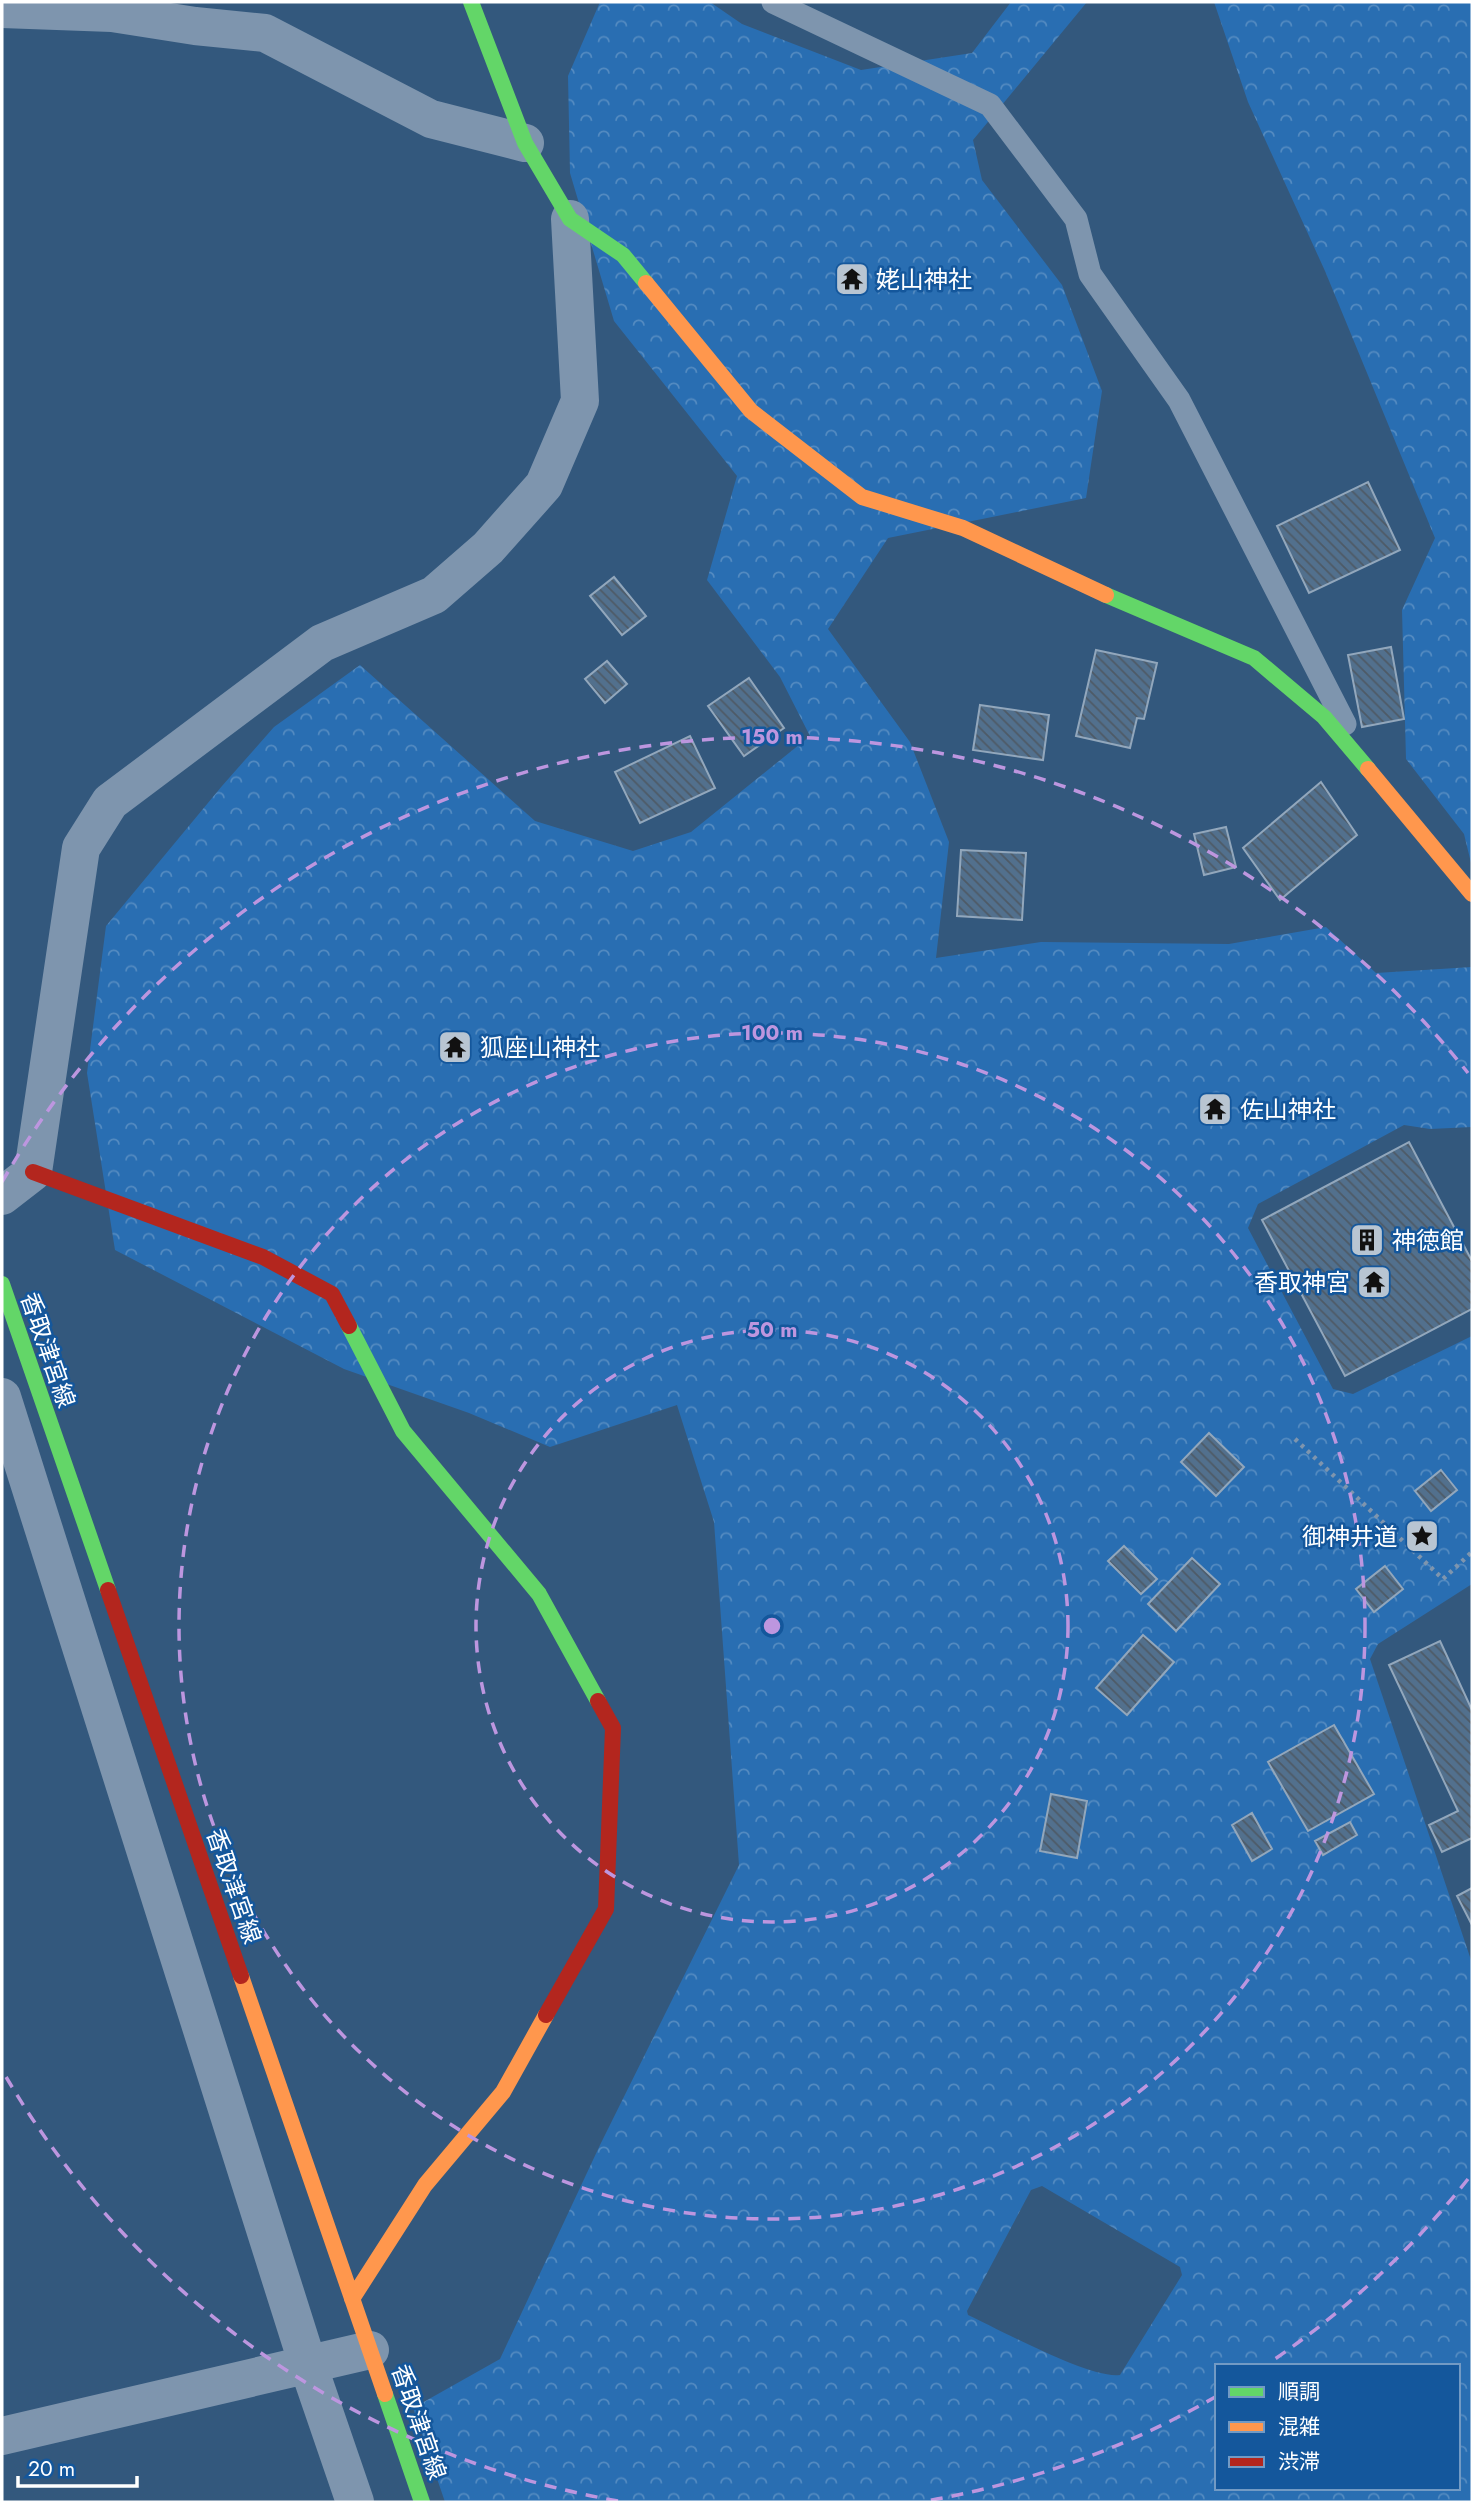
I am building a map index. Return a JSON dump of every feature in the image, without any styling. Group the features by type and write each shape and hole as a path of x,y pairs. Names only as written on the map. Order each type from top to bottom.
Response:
{"street":[{"path":"471,2 525,143 570,219 623,256 751,411 862,497 963,528 1150,615 1254,658 1324,717 1472,894"},
{"path":"2,9 113,13 195,26 265,33 431,119 525,143"},
{"path":"2,1196 33,1172 81,848 110,802 322,643 434,595 488,548 544,485 580,401 570,219"},
{"path":"33,1172 263,1258 332,1294 403,1430 539,1594 612,1728 606,1909 503,2092 425,2185 352,2299"},
{"name":"香取津宮線","path":"2,1284 422,2502"},
{"path":"2,1397 308,2365 355,2502"},
{"path":"2,2435 370,2350"}],"lane":[{"path":"773,2 989,105 1076,219 1090,275 1179,400 1369,771"}],"path":[{"path":"1295,1439 1443,1578 1472,1552"}],"green space":[{"path":"600,2 710,2 742,24 861,70 972,53 1011,2 1087,2 973,140 982,180 1062,285 1102,391 1086,498 888,538 828,629 910,742 949,842 936,958 1041,942 1229,944 1326,927 1376,973 1472,967 1472,1127 1430,1129 1404,1125 1258,1204 1248,1228 1333,1389 1353,1394 1472,1336 1472,1584 1378,1644 1370,1659 1472,1963 1472,2502 445,2502 413,2408 500,2359 600,2145 739,1865 714,1522 677,1405 550,1447 469,1413 344,1369 115,1250 87,1073 106,926 274,727 360,665 535,821 633,851 691,832 810,736 780,677 707,580 737,476 614,321 570,173 568,76","holes":["1042,2186 1180,2267 1182,2275 1120,2375 1089,2370 1068,2362 968,2315 967,2311 1031,2190"]},
{"path":"1214,2 1472,2 1472,867 1464,834 1406,759 1402,610 1435,538 1325,271 1248,102"}],"building":[{"path":"1368,482 1400,550 1309,593 1277,526"},
{"path":"614,577 646,616 622,635 590,596"},
{"path":"1391,647 1404,719 1362,727 1348,655"},
{"path":"1096,650 1157,663 1144,719 1137,718 1130,748 1076,736"},
{"path":"607,661 627,684 605,703 585,679"},
{"path":"749,678 784,728 744,756 708,706"},
{"path":"980,705 1049,715 1043,760 973,750"},
{"path":"690,736 715,788 640,823 615,772"},
{"path":"1321,782 1357,835 1280,900 1243,848"},
{"path":"1226,827 1236,867 1204,875 1194,834"},
{"path":"961,850 1026,853 1022,920 957,916"},
{"name":"香取神宮","path":"1409,1142 1472,1261 1472,1309 1345,1376 1262,1220"},
{"path":"1209,1433 1244,1467 1216,1496 1181,1462"},
{"path":"1441,1470 1457,1490 1431,1511 1415,1491"},
{"path":"1124,1546 1157,1579 1141,1594 1108,1561"},
{"path":"1192,1558 1220,1584 1176,1631 1148,1604"},
{"path":"1385,1566 1403,1589 1374,1612 1356,1589"},
{"path":"1143,1635 1174,1662 1127,1715 1096,1688"},
{"path":"1440,1641 1472,1710 1472,1838 1442,1852 1429,1825 1458,1811 1389,1665"},
{"path":"1334,1725 1374,1794 1308,1831 1268,1762"},
{"path":"1051,1794 1087,1801 1077,1858 1040,1851"},
{"path":"1252,1813 1272,1849 1252,1861 1232,1825"},
{"path":"1350,1822 1357,1835 1323,1855 1315,1841"},
{"path":"1472,1888 1472,1925 1457,1896"}],"traffic: fast":[{"path":"471,2 525,143 570,219 623,255 646,283"},
{"path":"1106,595 1254,658 1324,717 1368,769"},
{"path":"2,1284 108,1590"},
{"path":"349,1326 403,1431 539,1594 598,1701"},
{"path":"385,2394 422,2502"}],"traffic: slow":[{"path":"646,283 751,411 862,497 963,528 1106,595"},
{"path":"1368,769 1472,894"},
{"path":"241,1976 385,2394"},
{"path":"352,2299 425,2185 503,2092 546,2015"}],"traffic: jam":[{"path":"33,1172 263,1257 332,1294 349,1326"},
{"path":"108,1590 241,1976"},
{"path":"546,2015 606,1909 613,1728 598,1701"}],"place":[{"name":"姥山神社","path":"852,279"},
{"name":"狐座山神社","path":"455,1047"},
{"name":"佐山神社","path":"1215,1109"},
{"name":"神徳館","path":"1367,1240"},
{"name":"香取神宮","path":"1374,1282"},
{"name":"御神井道","path":"1422,1536"}]}
